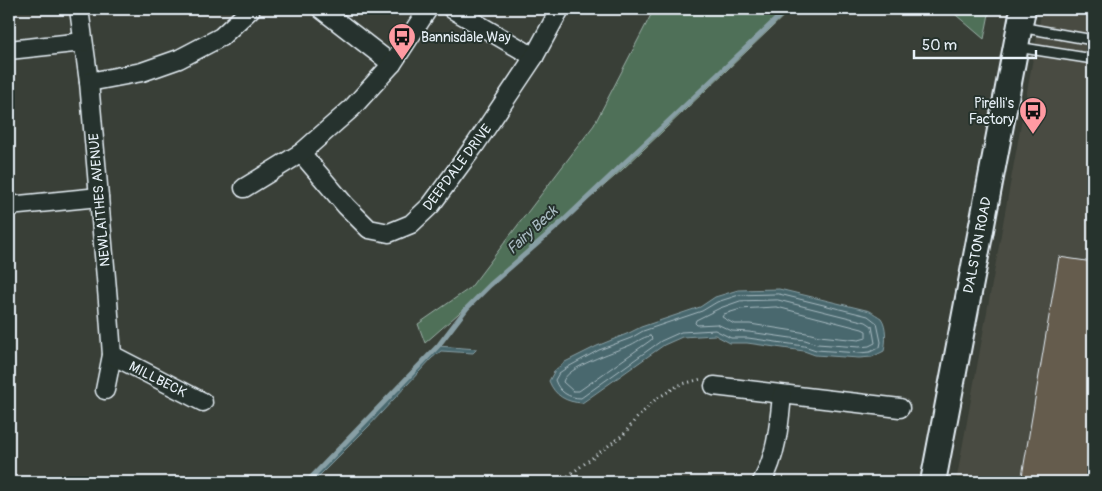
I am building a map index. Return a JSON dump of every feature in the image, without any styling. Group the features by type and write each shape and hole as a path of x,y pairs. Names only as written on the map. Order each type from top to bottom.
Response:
{"main road":[{"name":"DALSTON ROAD","path":"933,482 1019,28"}],"street":[{"name":"NEWLAITHES AVENUE","path":"79,9 89,82 112,355 105,390"},
{"path":"89,82 142,72 179,59 221,37 251,9"},
{"path":"321,9 392,64"},
{"path":"244,188 301,153 352,108 392,64 428,9"},
{"path":"452,9 534,57"},
{"name":"DEEPDALE DRIVE","path":"301,153 346,206 369,229 389,233 411,224 431,205 475,145 534,57 560,9"},
{"path":"9,50 83,42"},
{"path":"9,206 99,197"},
{"name":"MILLBECK","path":"112,355 203,402"},
{"path":"711,382 782,395 900,408"},
{"path":"762,482 773,459 777,443 782,395"}],"lane":[{"path":"1019,28 1093,40"},
{"path":"1019,28 1093,59"}],"path":[{"path":"560,482 624,434 656,399 679,385 690,381 711,382"}],"shaded area":[{"path":"1042,9 1093,9 1093,482 956,482"}],"green space":[{"path":"654,9 791,9 623,169 425,343 418,324 470,288 594,125"},
{"path":"949,9 990,9 984,39"}],"water":[{"path":"779,289 870,311 883,321 886,334 884,351 872,357 859,358 815,355 804,351 747,343 730,343 715,335 682,337 664,345 582,403 562,397 551,386 549,381 555,370 565,362 641,327 700,307 715,297 738,290"},
{"path":"438,346 477,349 473,353 441,351 432,358 368,427 313,482 307,482"}],"building":[{"path":"1059,257 1093,262 1093,482 1021,482"}],"waterway":[{"name":"Fairy Beck","path":"307,482 438,346 467,308 490,285 562,222 787,9"}],"place":[{"name":"Bannisdale Way","path":"402,61"},
{"name":"Pirelli's Factory","path":"1033,135"}]}
